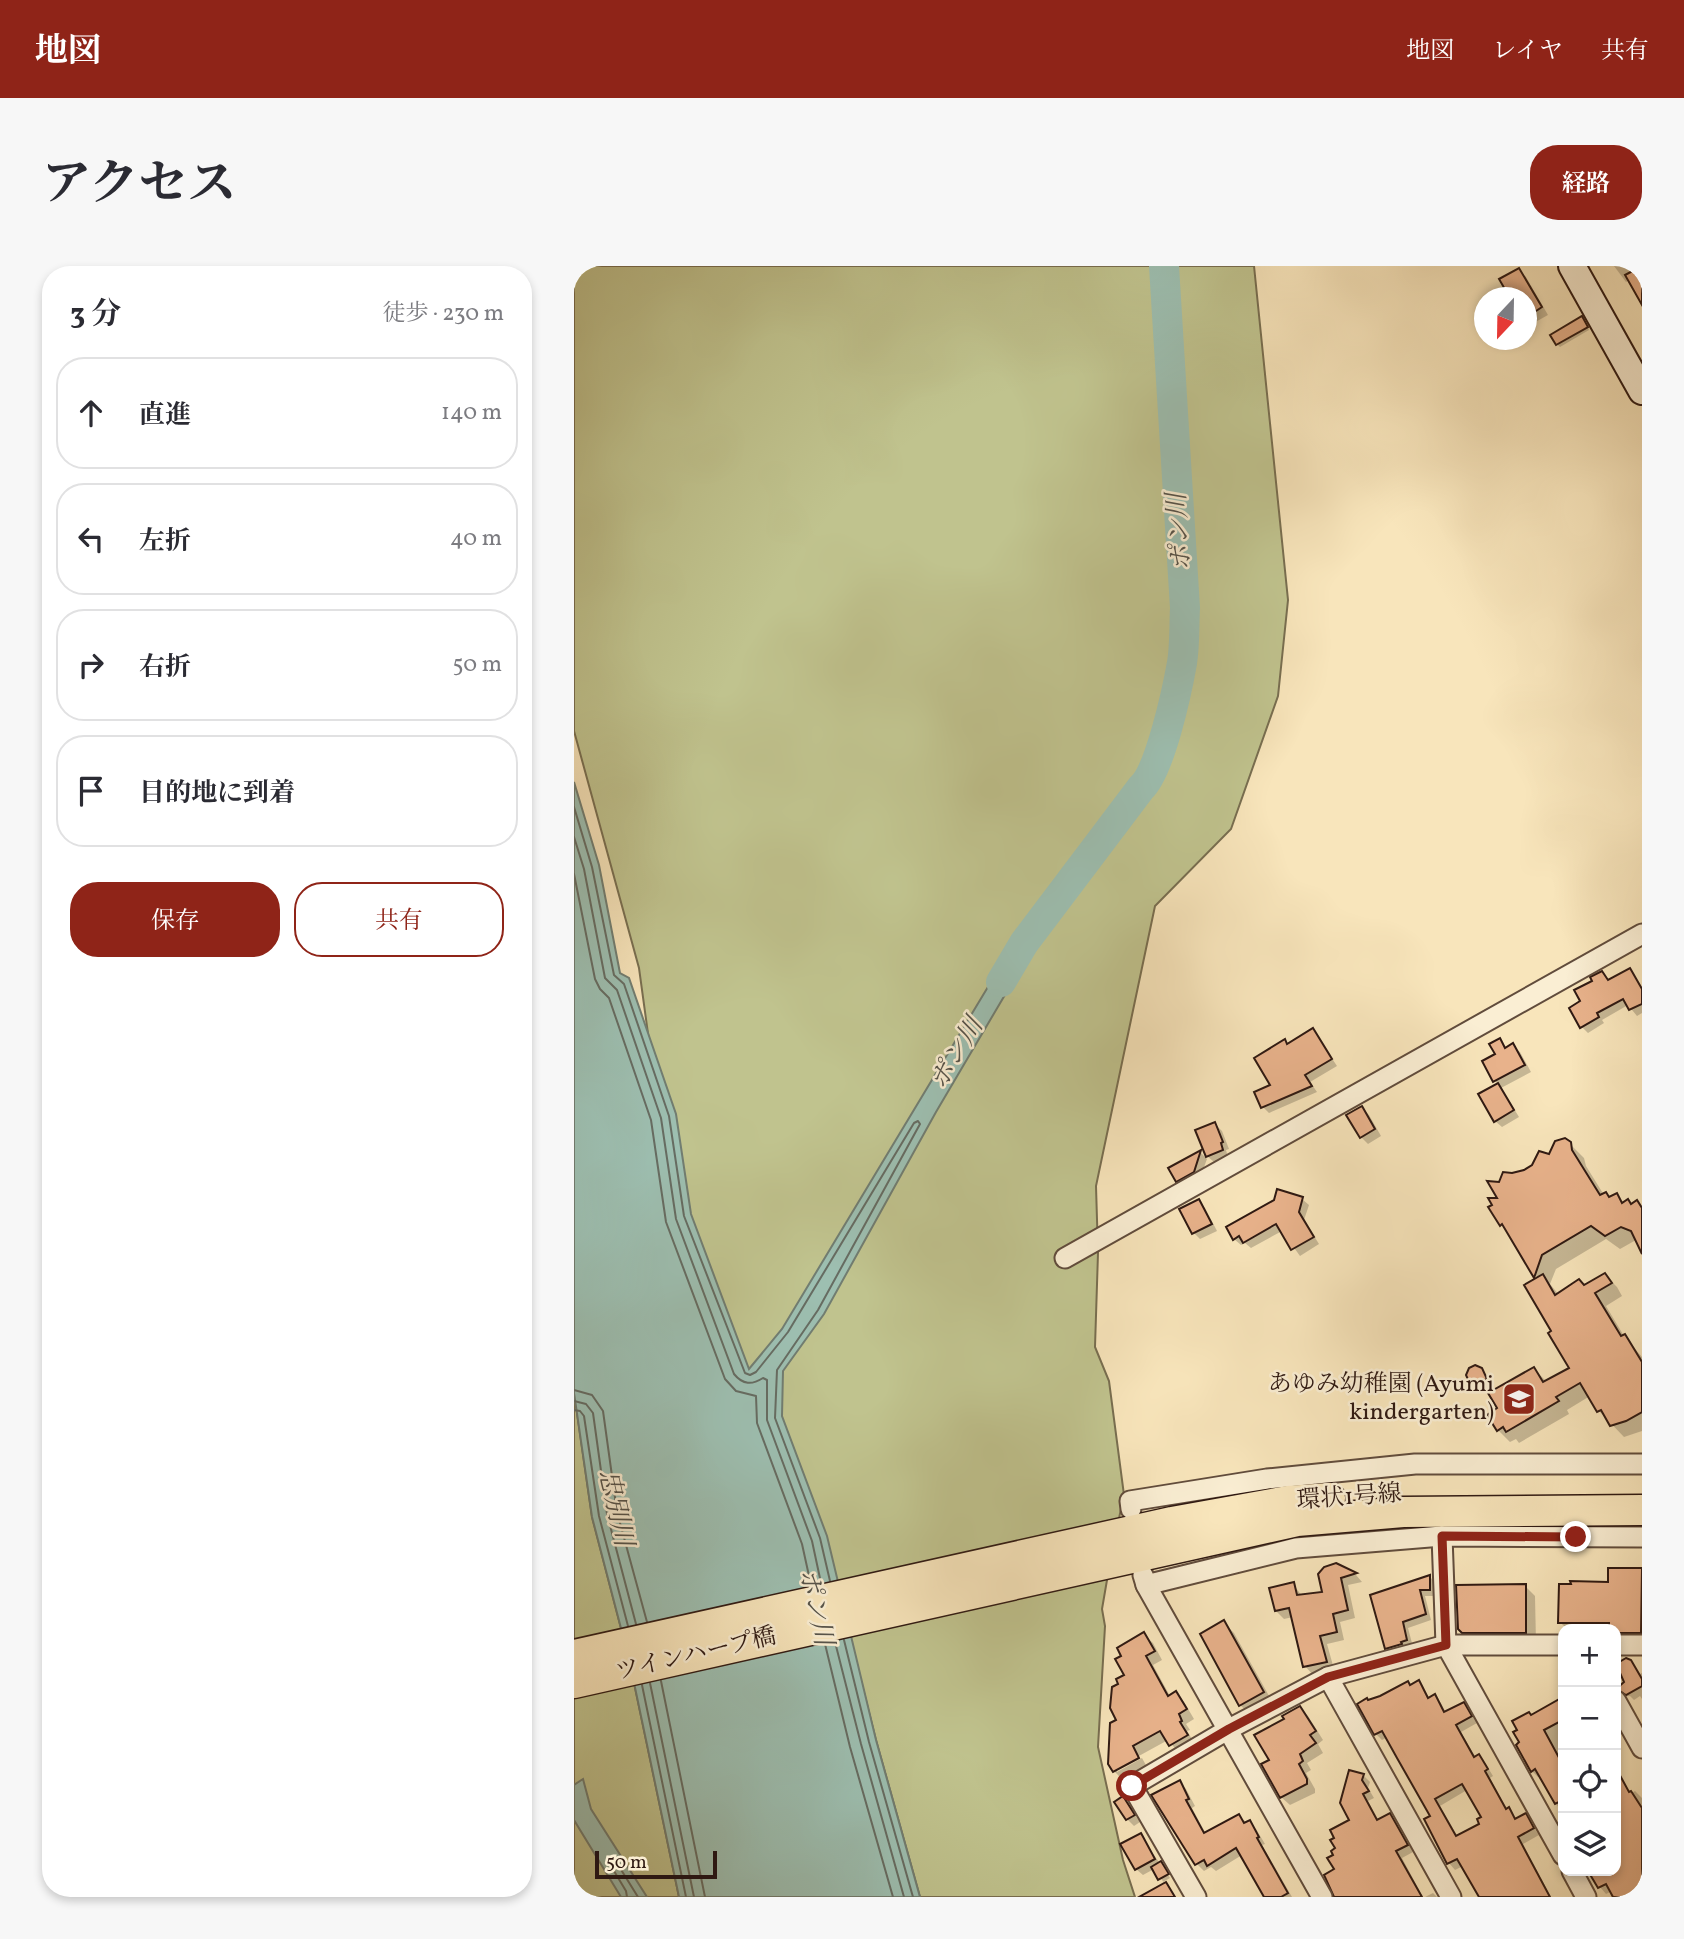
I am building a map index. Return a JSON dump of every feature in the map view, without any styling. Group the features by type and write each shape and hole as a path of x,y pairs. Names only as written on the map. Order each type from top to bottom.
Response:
{"main road":[{"path":"1572,266 1642,391"},
{"name":"環状1号線","path":"1062,1559 1172,1522 1288,1502 1399,1493 1642,1490"},
{"name":"環状1号線","path":"1062,1559 1349,1515 1642,1510"},
{"name":"ツインハープ橋","path":"574,1656 1062,1559"},
{"name":"ツインハープ橋","path":"574,1683 1062,1559"}],"street":[{"path":"1065,1258 1642,933"},
{"path":"1131,1509 1130,1501 1267,1479 1415,1464 1642,1464"},
{"path":"1322,1897 1145,1580 1296,1548 1442,1536 1642,1537"},
{"path":"1442,1536 1446,1645 1558,1846"},
{"path":"1621,1644 1642,1644"},
{"path":"1195,1897 1132,1786 1229,1729 1328,1677 1446,1645 1558,1645"},
{"path":"1328,1677 1451,1897"},
{"path":"1621,1710 1642,1748"},
{"path":"1575,1876 1586,1897"}],"green space":[{"path":"574,266 1254,266 1288,600 1278,696 1231,829 1155,906 1096,1186 1098,1253 1095,1347 1109,1381 1124,1495 1102,1609 1105,1626 1098,1747 1123,1860 1135,1897 920,1897 843,1609 680,1267 639,968 574,731"},
{"path":"574,1392 592,1517 629,1659 679,1897 574,1897"}],"water":[{"name":"忠別川","path":"574,782 599,865 620,973 629,978 676,1114 691,1214 749,1369 782,1329 1015,942 1029,954 936,1112 824,1314 783,1371 782,1416 827,1536 876,1740 920,1897 679,1897 629,1659 592,1517 574,1393"},
{"path":"583,1779 591,1809 647,1897 621,1897 574,1820 574,1785"}],"building":[{"path":"1642,266 1642,305 1625,275"},
{"path":"1519,268 1530,287 1504,287 1499,279"},
{"path":"1582,316 1588,327 1556,345 1550,335"},
{"path":"1630,968 1642,989 1642,1004 1629,1010 1623,999 1597,1013 1599,1017 1580,1028 1569,1008 1580,1001 1574,990 1592,981 1590,977 1602,971 1608,980"},
{"path":"1313,1028 1332,1059 1305,1075 1312,1086 1261,1108 1254,1092 1270,1085 1254,1058 1285,1039 1287,1044"},
{"path":"1500,1038 1505,1048 1513,1043 1525,1065 1493,1082 1482,1061 1495,1054 1489,1044"},
{"path":"1498,1083 1514,1110 1494,1122 1478,1094"},
{"path":"1362,1106 1375,1129 1360,1138 1346,1115"},
{"path":"1215,1122 1223,1142 1223,1150 1206,1157 1195,1130"},
{"path":"1565,1138 1571,1142 1572,1150 1600,1195 1606,1192 1609,1197 1617,1193 1622,1203 1628,1199 1631,1204 1637,1200 1642,1208 1642,1254 1631,1231 1621,1227 1605,1236 1591,1226 1542,1255 1534,1278 1502,1224 1500,1226 1488,1207 1492,1205 1488,1198 1497,1198 1487,1181 1499,1182 1503,1172 1524,1170 1532,1165 1539,1151 1549,1154 1555,1141"},
{"path":"1201,1150 1194,1172 1176,1182 1168,1168"},
{"path":"1277,1189 1303,1197 1299,1212 1314,1237 1291,1250 1276,1224 1243,1243 1239,1236 1233,1240 1226,1227 1274,1200"},
{"path":"1199,1199 1212,1224 1192,1234 1179,1209"},
{"path":"1605,1273 1612,1283 1595,1293 1621,1336 1625,1334 1642,1362 1642,1412 1610,1426 1601,1410 1597,1412 1580,1383 1556,1397 1559,1401 1506,1432 1503,1427 1497,1431 1487,1415 1497,1408 1488,1393 1534,1367 1543,1382 1569,1368 1524,1285 1543,1274 1555,1295 1579,1279 1584,1285"},
{"path":"1475,1365 1482,1368 1487,1379 1475,1384 1469,1382 1466,1375 1469,1368"},
{"path":"1336,1563 1357,1573 1341,1578 1348,1610 1333,1614 1337,1632 1320,1636 1327,1662 1303,1667 1289,1608 1275,1611 1269,1588 1294,1582 1297,1595 1322,1592 1318,1574 1324,1567"},
{"path":"1608,1568 1642,1568 1641,1633 1621,1633 1621,1624 1558,1623 1559,1584 1571,1584 1570,1581 1608,1582"},
{"path":"1430,1575 1430,1590 1420,1590 1426,1614 1403,1622 1407,1640 1385,1649 1370,1595"},
{"path":"1526,1584 1526,1633 1462,1633 1458,1629 1456,1585"},
{"path":"1224,1620 1264,1692 1239,1706 1200,1634"},
{"path":"1144,1632 1155,1651 1146,1656 1168,1696 1176,1691 1187,1709 1179,1714 1182,1721 1180,1722 1188,1735 1169,1746 1160,1731 1133,1746 1139,1758 1113,1772 1108,1764 1110,1723 1116,1720 1110,1708 1112,1687 1118,1684 1116,1679 1124,1675 1115,1659 1121,1656 1117,1648"},
{"path":"1626,1658 1631,1660 1642,1679 1642,1686 1626,1695 1621,1692 1621,1685 1624,1682 1621,1661"},
{"path":"1419,1680 1428,1698 1435,1694 1444,1712 1464,1702 1472,1716 1456,1725 1474,1757 1479,1754 1488,1769 1485,1771 1506,1809 1509,1807 1515,1819 1526,1813 1534,1828 1518,1837 1550,1897 1479,1897 1457,1859 1447,1864 1424,1819 1430,1816 1382,1731 1374,1735 1357,1704 1367,1698 1368,1700 1380,1696 1408,1681 1410,1685","holes":["1462,1784 1481,1817 1477,1819 1479,1824 1456,1836 1435,1799"]},
{"path":"1558,1700 1558,1723 1544,1730 1558,1756 1558,1802 1555,1804 1535,1769 1531,1772 1516,1745 1519,1742 1513,1732 1517,1730 1512,1721 1529,1712 1531,1715"},
{"path":"1300,1706 1316,1731 1310,1735 1316,1743 1300,1754 1303,1761 1299,1764 1307,1784 1280,1798 1261,1764 1269,1760 1254,1735 1284,1719 1282,1716"},
{"path":"1349,1770 1364,1774 1362,1780 1369,1791 1363,1794 1377,1820 1390,1813 1408,1845 1396,1851 1422,1897 1334,1897 1324,1875 1334,1869 1327,1858 1333,1855 1331,1851 1335,1848 1330,1840 1334,1838 1330,1830 1349,1820 1340,1803"},
{"path":"1621,1777 1642,1808 1642,1897 1613,1897 1606,1884 1598,1888 1591,1876 1621,1876"},
{"path":"1180,1780 1189,1799 1186,1800 1204,1833 1239,1814 1244,1823 1250,1820 1259,1837 1257,1838 1288,1893 1281,1897 1264,1897 1236,1848 1207,1866 1204,1860 1195,1865 1151,1795"},
{"path":"1123,1796 1135,1815 1126,1820 1114,1802"},
{"path":"1141,1833 1155,1859 1135,1870 1120,1844"},
{"path":"1161,1861 1169,1874 1158,1880 1151,1867"},
{"path":"1166,1882 1175,1897 1139,1897"}],"waterway":[{"name":"ポン川","path":"1001,982 1024,943 1148,779 1167,730 1176,692 1183,656 1185,608 1164,266"}],"place":[{"name":"あゆみ幼稚園 (Ayumi kindergarten)","path":"1519,1399"}],"route":[{"path":"1132,1786 1229,1729 1328,1677 1446,1645 1442,1536 1576,1537"}]}
